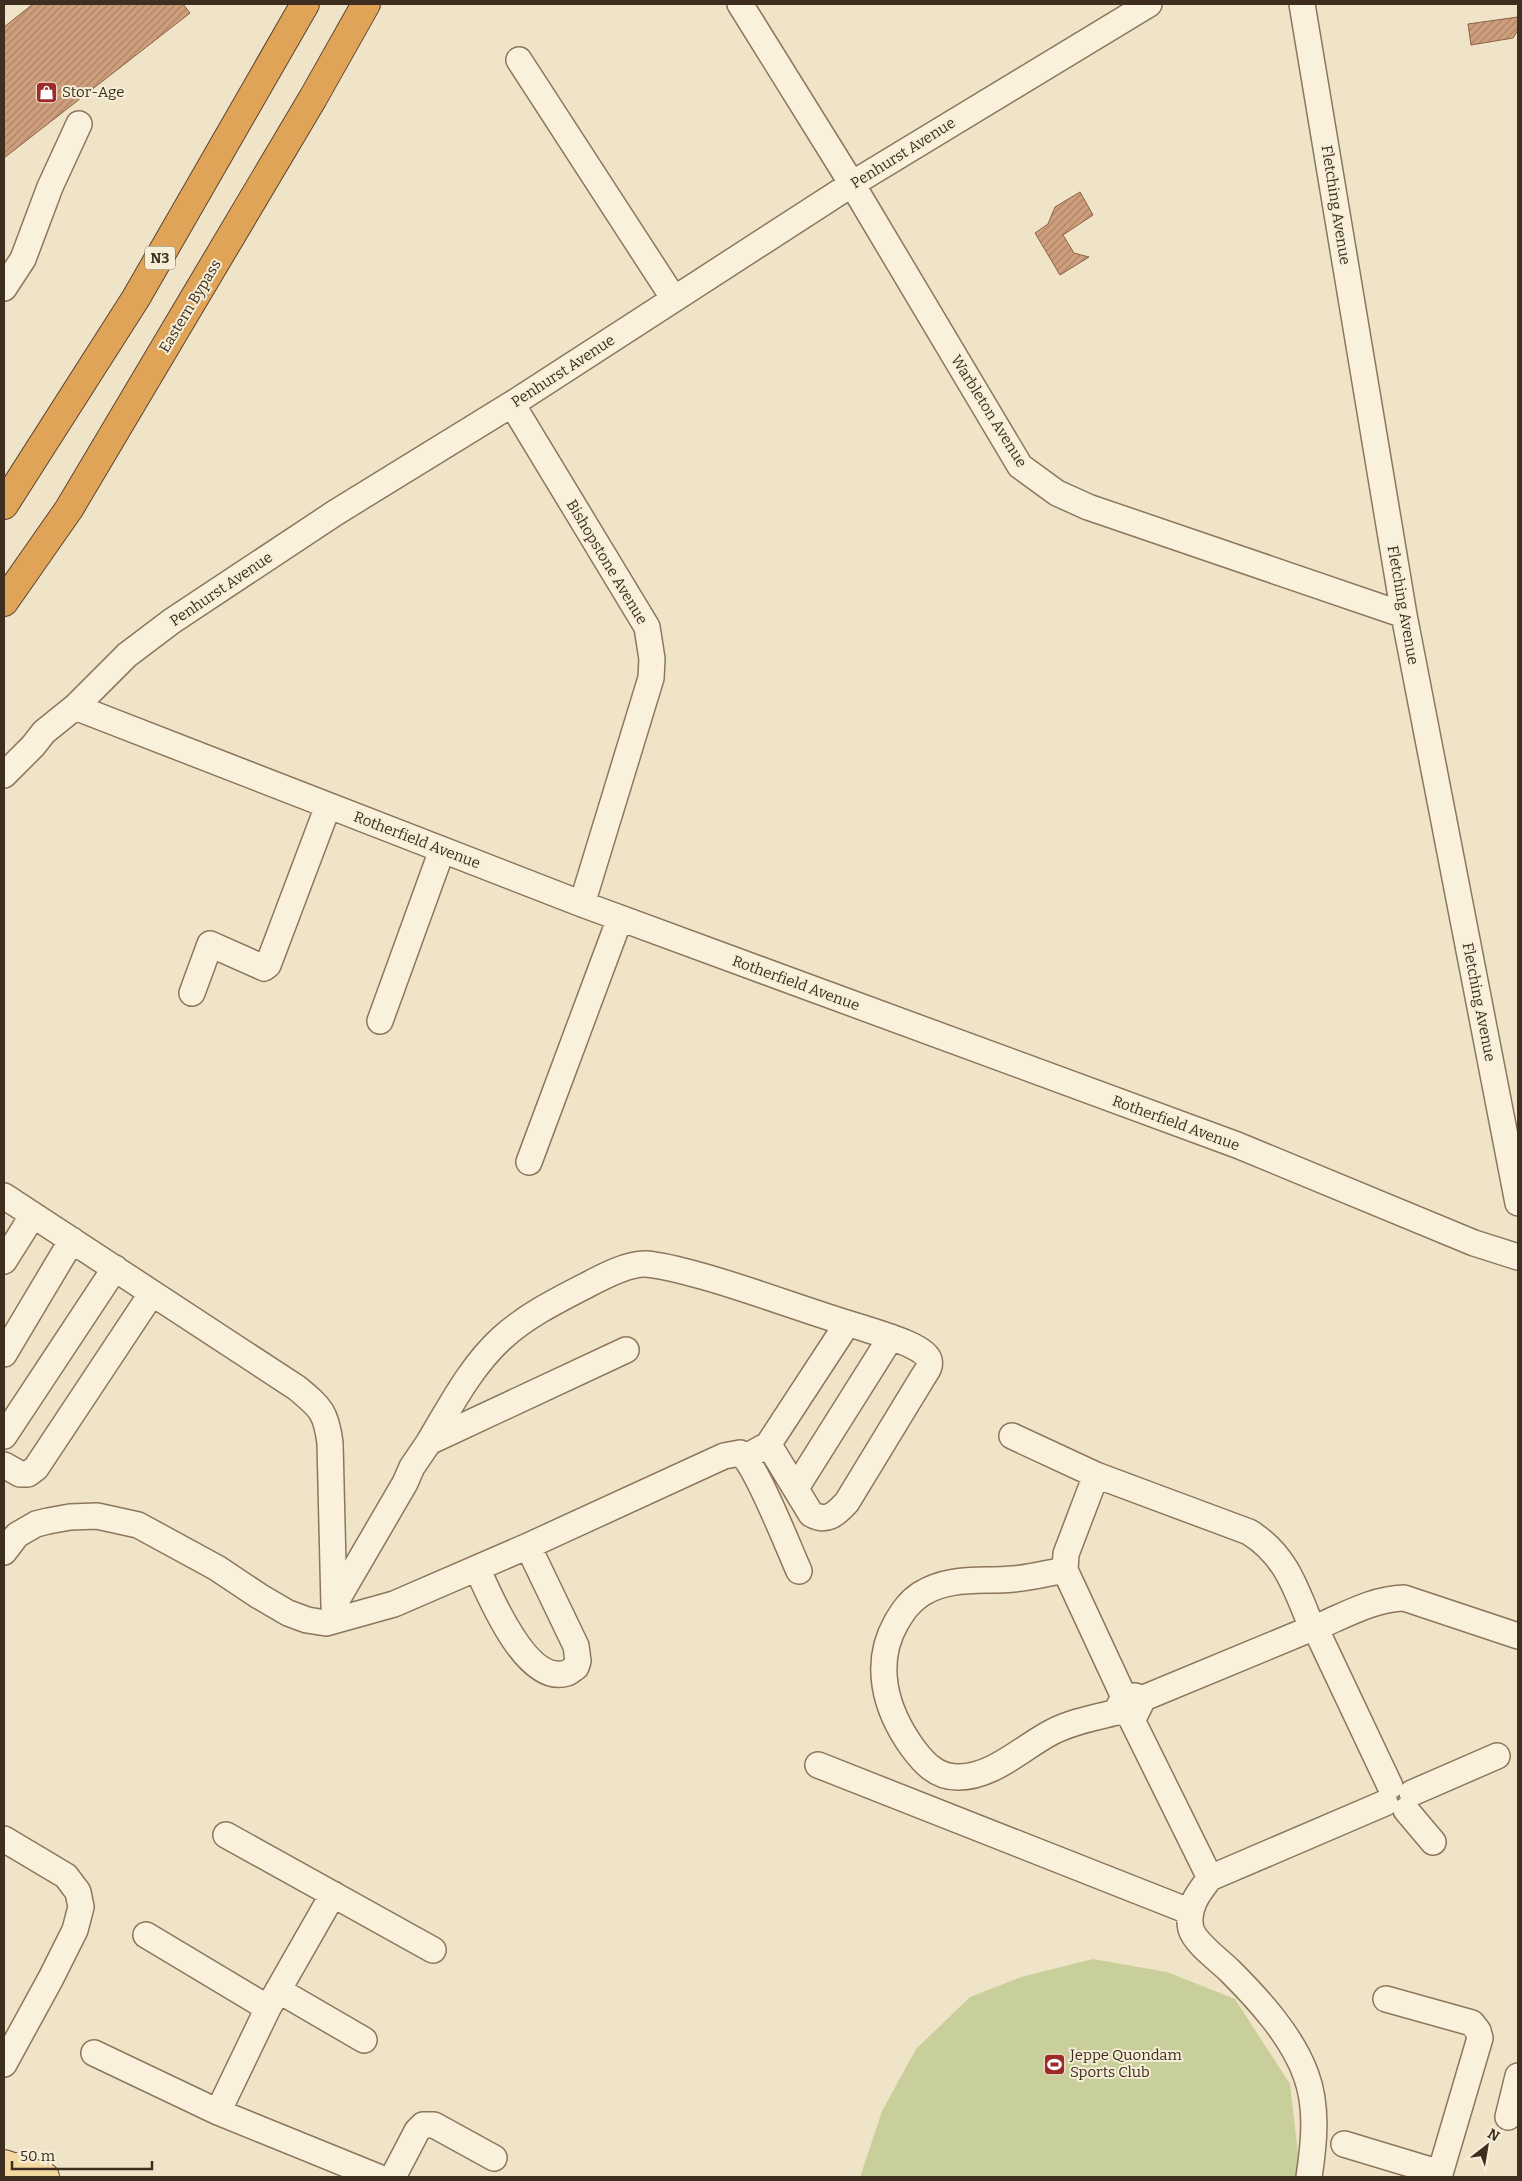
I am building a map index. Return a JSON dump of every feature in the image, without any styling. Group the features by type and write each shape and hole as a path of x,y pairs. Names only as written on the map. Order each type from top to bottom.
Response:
{"highway":[{"name":"N3","path":"4,505 136,298 305,4"},
{"name":"Eastern Bypass","path":"4,602 69,509 313,98 366,4"},
{"path":"4,620 69,509"}],"main road":[{"path":"4,2164 46,2177"}],"street":[{"name":"Warbleton Avenue","path":"740,4 852,184 1020,466 1057,493 1088,507 1404,615"},
{"name":"Penhurst Avenue","path":"4,775 44,732 75,708 127,655 172,621 335,513 512,404 852,184 1149,4"},
{"name":"Fletching Avenue","path":"1302,4 1404,615 1518,1203"},
{"path":"519,60 674,299"},
{"path":"4,288 23,259 50,188 79,124"},
{"name":"Bishopstone Avenue","path":"512,404 647,627 651,646 650,678 582,904"},
{"name":"Rotherfield Avenue","path":"75,708 582,904 1237,1145 1474,1243 1518,1257"},
{"path":"192,992 210,944 264,968 268,965 328,806"},
{"path":"380,1021 442,850"},
{"path":"530,1162 620,918"},
{"path":"4,1196 298,1388 320,1407 328,1424 330,1444 330,1615"},
{"path":"4,1261 33,1214"},
{"path":"4,1354 72,1240"},
{"path":"8,1538 36,1524 70,1517 97,1516 138,1524 217,1568 288,1613 307,1620 394,1604 528,1546 724,1456 772,1450 811,1514 818,1518 826,1519 836,1514 847,1502 930,1367 929,1359 925,1353 891,1337 669,1267 643,1264 612,1272 530,1318 502,1338 478,1366 412,1467 405,1483 330,1615"},
{"path":"4,1436 114,1268"},
{"path":"4,1465 20,1474 28,1474 36,1468 152,1293"},
{"path":"799,1571 758,1479 756,1452 847,1324"},
{"path":"796,1488 891,1337"},
{"path":"429,1442 626,1350"},
{"path":"1012,1436 1096,1475 1249,1532 1263,1541 1291,1577 1314,1628 1398,1798 1433,1842"},
{"path":"1096,1475 1066,1554 1065,1570 1210,1878"},
{"path":"477,1568 502,1621 514,1641 542,1669 557,1674 566,1673 576,1667 578,1660 576,1646 528,1546"},
{"path":"1065,1570 1013,1579 962,1580 944,1584 921,1594 905,1607 891,1632 884,1655 884,1680 889,1704 908,1741 926,1765 942,1774 958,1778 991,1768 1052,1732 1128,1706 1386,1598 1404,1598 1518,1636"},
{"path":"1308,2177 1313,2150 1314,2117 1306,2075 1284,2033 1251,1992 1202,1946 1191,1930 1191,1912 1195,1896 1210,1878 1497,1756"},
{"path":"818,1765 1191,1912"},
{"path":"226,1835 433,1950"},
{"path":"4,1840 66,1876 78,1892 81,1907 75,1930 4,2064"},
{"path":"218,2112 273,1999 333,1894"},
{"path":"146,1935 273,1999 364,2040"},
{"path":"1344,2144 1440,2175 1480,2038 1478,2031 1472,2024 1386,1998"},
{"path":"94,2053 218,2112 378,2177"},
{"path":"1508,2117 1518,2076"},
{"path":"393,2177 417,2131 423,2125 434,2125 494,2158"}],"green space":[{"path":"1093,1959 1167,1972 1235,1999 1290,2084 1300,2171 1298,2177 860,2177 882,2111 916,2049 970,1997 1021,1977"}],"building":[{"name":"Stor-Age","path":"33,4 183,4 190,13 4,158 4,27"},
{"path":"1518,17 1518,30 1513,38 1471,45 1468,24"},
{"path":"1080,192 1093,215 1063,235 1074,253 1089,257 1060,275 1035,233 1048,224 1055,207"}],"place":[{"name":"Stor-Age","path":"46,92"},
{"name":"Jeppe Quondam Sports Club","path":"1054,2064"}]}
